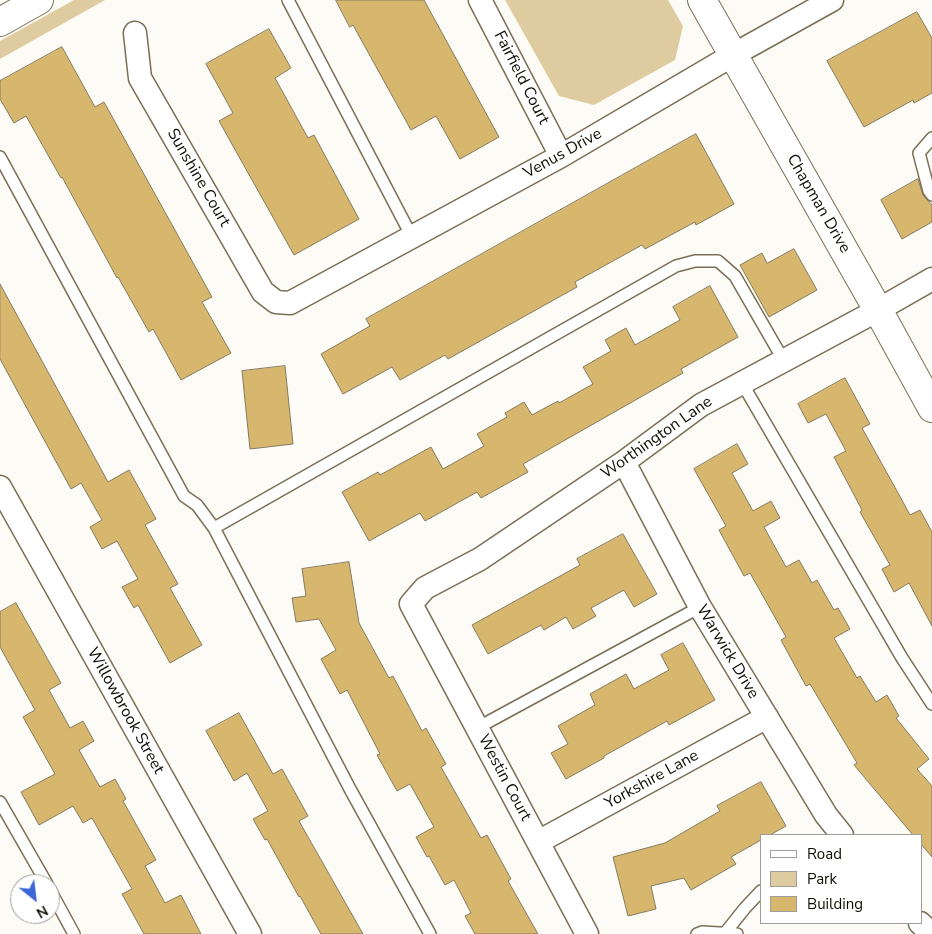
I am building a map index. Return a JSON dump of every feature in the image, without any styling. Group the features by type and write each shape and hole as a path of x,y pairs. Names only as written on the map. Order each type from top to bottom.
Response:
{"street":[{"path":"0,22 39,0"},
{"name":"Fairfield Court","path":"480,0 561,156"},
{"name":"Chapman Drive","path":"702,0 932,408"},
{"name":"Venus Drive","path":"290,303 561,156 733,55 832,0"},
{"name":"Sunshine Court","path":"136,33 140,78 263,292 276,302 290,303"},
{"name":"Worthington Lane","path":"420,622 411,604 425,588 480,559 624,462 701,405 932,279"},
{"name":"Warwick Drive","path":"624,462 700,607 839,834"},
{"name":"Willowbrook Street","path":"0,487 250,934"},
{"name":"Westin Court","path":"420,622 588,934"},
{"name":"Yorkshire Lane","path":"538,842 767,717"},
{"path":"921,924 932,934"}],"lane":[{"path":"288,0 412,237"},
{"path":"932,138 918,153 932,196"},
{"path":"0,157 184,496 197,505 214,528 350,789 430,934"},
{"path":"214,528 676,266 695,261 718,261 735,276 784,361"},
{"path":"742,383 902,658 932,704"},
{"path":"477,728 700,607"},
{"path":"0,802 41,874"},
{"path":"697,934 702,932 731,934 745,908 760,892"},
{"path":"60,908 74,934"}],"green space":[{"path":"74,0 105,0 0,59 0,41"},
{"path":"505,0 668,0 683,26 675,60 594,105 559,96"}],"building":[{"path":"336,0 424,0 499,137 460,159 436,116 411,130 353,25 350,27"},
{"path":"917,12 932,38 932,93 914,103 913,100 864,127 827,61"},
{"path":"269,29 291,68 275,78 308,138 314,135 359,219 294,255 219,121 233,113 206,64"},
{"path":"62,47 95,107 104,102 212,297 202,302 231,353 181,380 153,329 149,332 117,278 62,177 26,116 14,123 0,99 0,81"},
{"path":"696,134 734,204 696,225 695,222 645,249 642,245 575,282 577,287 448,359 445,355 400,380 392,367 343,394 321,354 370,326 366,319"},
{"path":"918,179 923,195 932,205 932,222 902,239 881,200"},
{"path":"794,249 817,290 769,317 740,265 762,253 767,263"},
{"path":"0,284 108,482 129,470 156,519 145,525 178,584 170,588 202,645 170,663 138,605 134,608 122,587 138,579 117,541 102,549 90,527 102,520 81,483 71,489 0,359"},
{"path":"710,286 738,337 681,369 683,373 523,464 528,472 481,498 477,492 425,521 420,513 369,541 342,492 378,472 380,475 431,447 443,469 484,446 477,434 507,417 505,413 524,402 532,415 558,401 559,403 593,384 583,367 611,351 605,340 626,328 635,345 680,320 673,307"},
{"path":"285,366 293,444 250,449 242,371"},
{"path":"845,378 870,424 862,428 910,515 920,510 932,532 932,626 909,583 894,592 882,569 890,565 860,512 862,510 834,457 846,451 826,414 808,423 798,404"},
{"path":"737,444 748,464 732,473 753,511 771,501 780,518 764,527 786,567 799,560 812,583 817,580 834,610 838,608 850,629 834,638 857,678 860,676 876,702 887,695 899,716 896,718 929,759 917,769 932,786 932,857 922,845 922,834 912,834 854,765 857,763 810,684 806,686 781,640 786,637 750,573 744,576 719,530 726,526 694,469"},
{"path":"623,534 657,594 634,607 624,590 591,608 596,616 573,629 566,617 544,630 541,625 488,654 472,625 580,565 577,559"},
{"path":"349,562 359,623 389,678 393,676 422,731 426,728 446,764 441,767 481,838 487,835 511,879 508,881 538,934 475,934 465,916 471,913 454,880 445,885 416,837 434,827 410,784 397,791 377,755 380,754 347,690 340,694 321,659 336,650 319,619 296,622 292,598 306,596 302,569"},
{"path":"16,603 61,683 49,690 70,728 83,721 94,741 79,750 100,787 115,779 126,799 123,801 156,860 145,866 165,903 181,895 201,934 144,934 122,894 132,889 92,818 83,823 73,806 39,825 21,792 55,774 23,717 35,710 0,647 0,612"},
{"path":"683,643 715,700 669,725 667,721 566,779 551,753 568,744 558,726 595,705 590,694 626,674 634,689 669,670 661,655"},
{"path":"239,713 273,774 282,769 308,816 299,821 363,934 321,934 267,839 265,840 253,819 268,811 247,773 234,781 206,731"},
{"path":"761,782 786,826 772,834 760,834 760,841 731,857 736,864 691,890 684,878 651,886 656,909 628,916 613,857 665,843 720,811 717,806"}]}
